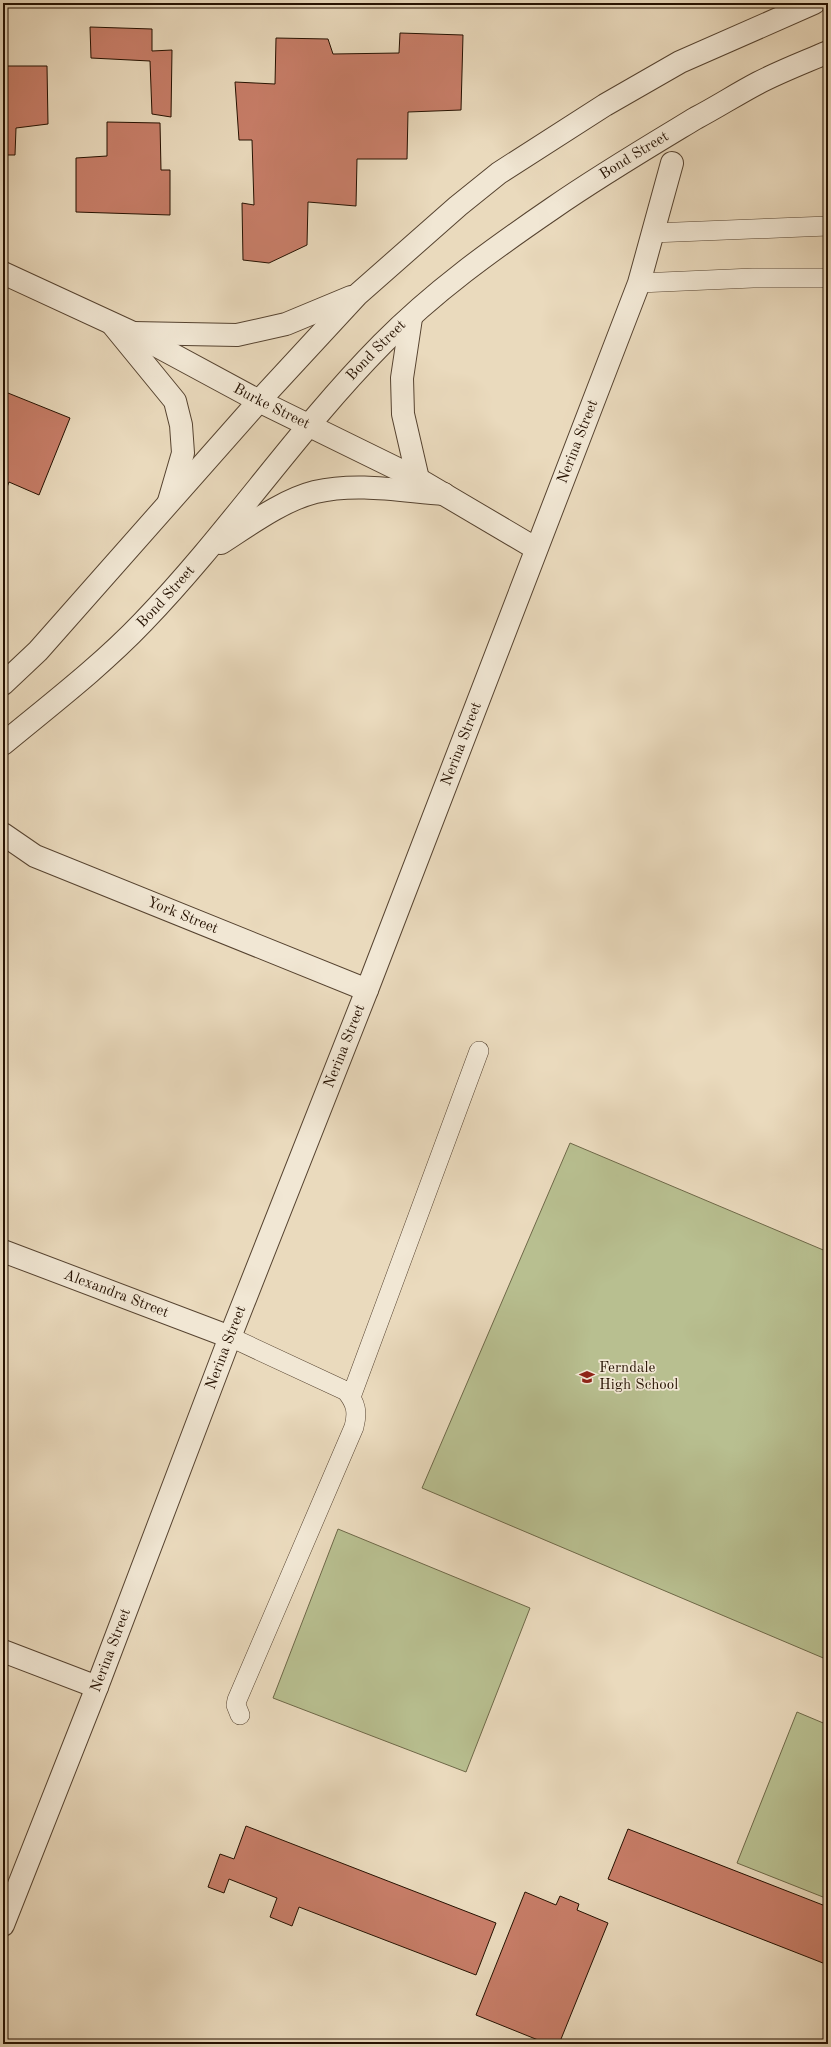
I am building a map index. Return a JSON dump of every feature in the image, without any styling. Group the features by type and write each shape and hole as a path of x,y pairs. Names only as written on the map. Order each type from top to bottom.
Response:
{"street":[{"path":"3,684 38,652 357,295 458,206 499,173 562,132 680,62 814,3"},
{"name":"Bond Street","path":"3,744 98,665 137,628 207,552 307,425 369,358 411,318 465,271 503,242 583,187 662,138 758,82 828,52"},
{"name":"Nerina Street","path":"3,1924 97,1687 230,1337 367,990 535,548 639,283 672,163"},
{"name":"Burke Street","path":"3,274 133,333 260,402 418,479 535,548"},
{"path":"133,333 237,335 286,324 357,295"},
{"path":"411,318 402,378 403,414 418,479"},
{"path":"112,324 175,401 181,425 183,453 168,506"},
{"path":"207,552 260,518 315,492 349,487 444,494"},
{"name":"York Street","path":"3,834 35,856 367,990"},
{"name":"Alexandra Street","path":"3,1251 230,1337"},
{"path":"3,1651 97,1687"}],"lane":[{"path":"652,233 828,226"},
{"path":"639,283 753,278 828,278"},
{"path":"351,1397 479,1051"},
{"path":"230,1337 346,1391 351,1397 357,1410 354,1427 237,1700 236,1705 240,1715"}],"green space":[{"path":"570,1143 828,1252 828,1660 422,1488"},
{"path":"338,1529 530,1608 466,1772 273,1698"},
{"path":"797,1712 828,1725 828,1899 737,1863"}],"building":[{"path":"90,27 152,29 152,51 172,50 171,117 152,114 150,61 91,58"},
{"path":"400,33 463,35 461,110 408,112 407,159 357,159 356,206 308,202 307,245 269,263 243,260 242,203 254,205 252,140 239,140 235,82 275,84 276,38 328,39 333,54 399,53"},
{"path":"3,66 47,66 48,124 16,128 15,155 3,155"},
{"path":"107,122 160,123 161,170 170,170 170,215 76,212 76,158 107,156"},
{"path":"3,391 70,418 39,495 9,482 3,498"},
{"path":"246,1826 496,1923 476,1975 299,1907 292,1926 270,1917 277,1898 229,1879 224,1893 208,1887 220,1854 234,1859"},
{"path":"628,1829 828,1907 828,1965 608,1879"},
{"path":"525,1892 556,1905 560,1896 579,1904 577,1910 608,1923 559,2044 548,2044 476,2015"}],"place":[{"name":"Ferndale High School","path":"587,1377"}]}
